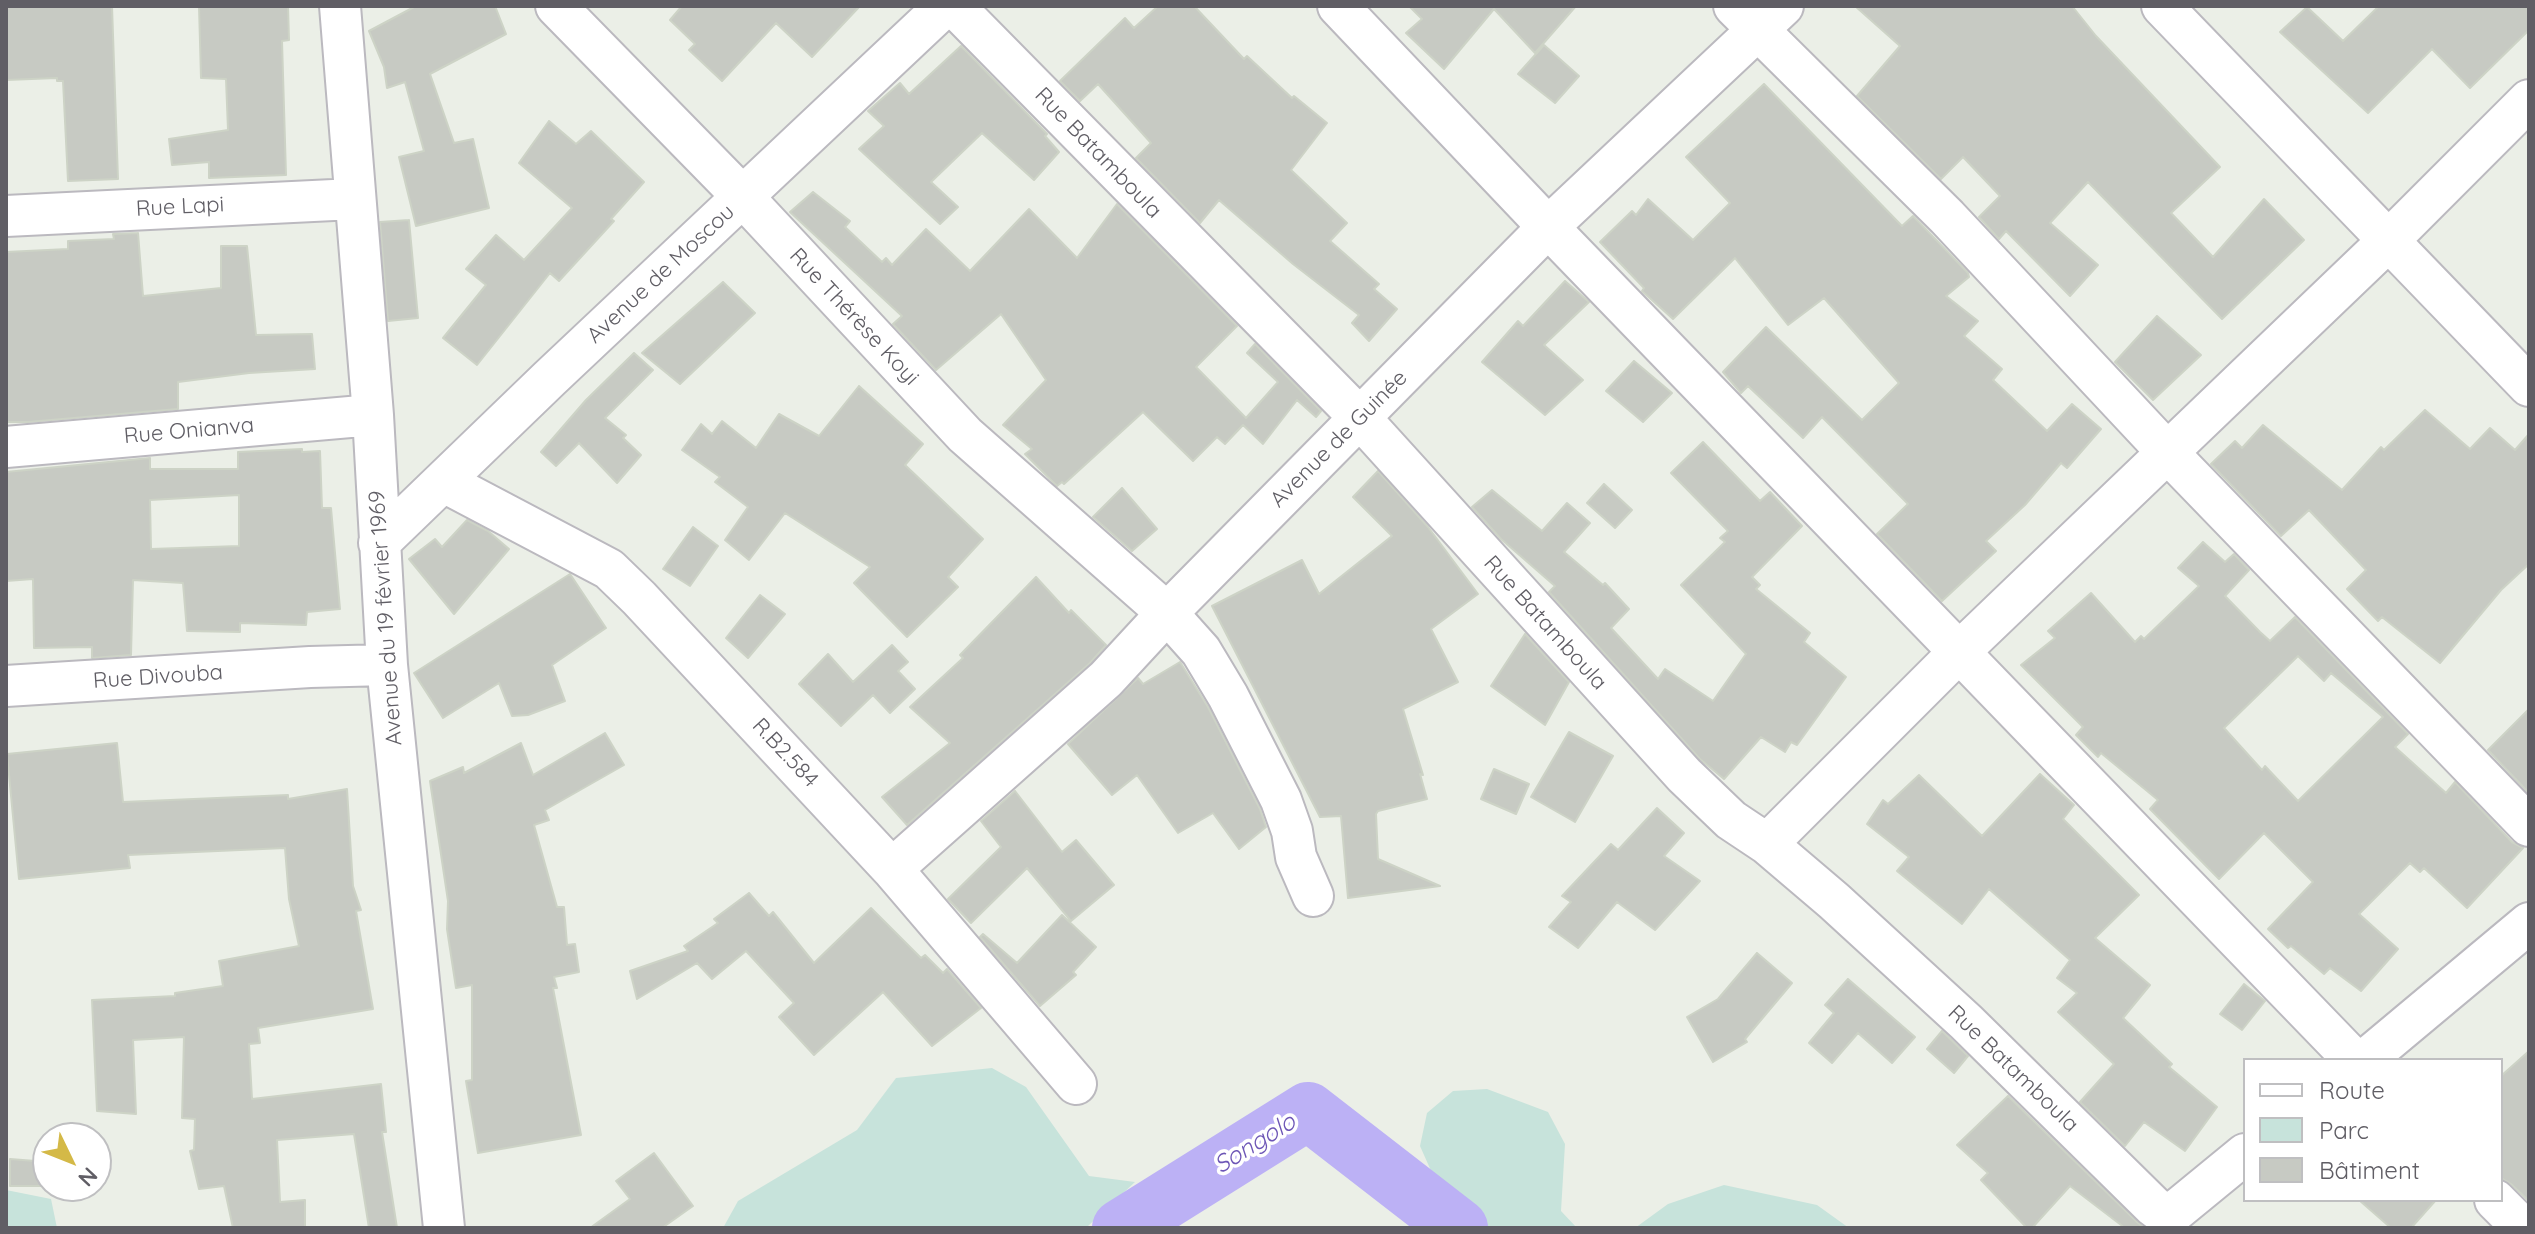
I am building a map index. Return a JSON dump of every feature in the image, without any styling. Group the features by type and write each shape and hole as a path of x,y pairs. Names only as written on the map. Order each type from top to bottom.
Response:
{"street":[{"name":"Avenue du 19 février 1969","path":"340,6 373,415 387,665 444,1228"},
{"name":"Rue Thérèse Koyi","path":"556,6 743,197 965,435 1167,613 1201,651 1228,696 1281,800 1292,831 1296,857 1313,896"},
{"name":"Avenue de Moscou","path":"379,543 945,6"},
{"name":"Rue Batamboula","path":"954,6 1361,419 1684,775 1731,820 1767,844 1834,901 1966,1022 2161,1212 2173,1213 2243,1156"},
{"path":"1338,6 2352,1058"},
{"path":"2162,6 2529,386"},
{"name":"Avenue de Guinée","path":"892,869 1106,679 1167,613 1758,14"},
{"path":"1758,14 2168,453 2529,826"},
{"path":"1767,844 1959,652 2388,241 2529,100"},
{"name":"Rue Lapi","path":"6,216 354,199"},
{"name":"Rue Onianva","path":"6,447 373,415"},
{"name":"R.B2.584","path":"444,482 609,569 892,869 1076,1084"},
{"name":"Rue Divouba","path":"6,686 387,665"},
{"path":"2367,1058 2529,923"},
{"path":"2497,1202 2523,1228"}],"green space":[{"path":"992,1068 1026,1087 1089,1176 1135,1182 1088,1226 723,1228 738,1201 857,1130 896,1078"},
{"path":"1487,1089 1548,1112 1565,1144 1561,1211 1577,1228 1486,1228 1432,1173 1420,1146 1427,1113 1453,1091"},
{"path":"1724,1185 1817,1205 1849,1228 1635,1228 1668,1204"},
{"path":"6,1190 32,1195 32,1202 52,1202 57,1228 6,1228"}],"building":[{"path":"6,6 112,6 118,179 68,181 63,81 57,81 57,78 6,80"},
{"path":"199,6 288,6 289,40 282,41 286,175 209,178 209,162 172,165 169,139 228,130 226,79 201,78"},
{"path":"416,6 495,6 506,34 430,74 454,143 473,139 489,208 416,226 399,157 424,151 405,82 387,88 384,67 369,31"},
{"path":"682,6 860,6 812,57 776,23 722,81 689,50 695,44 670,20"},
{"path":"1158,6 1194,6 1244,59 1247,56 1292,98 1294,96 1327,123 1291,170 1347,223 1330,241 1379,284 1374,289 1397,309 1369,341 1352,323 1359,315 1293,264 1219,200 1200,223 1136,158 1151,143 1098,84 1080,101 1060,81 1125,18 1134,28"},
{"path":"1409,6 1576,6 1535,53 1494,9 1444,69 1406,33 1422,19"},
{"path":"1855,6 2072,6 2096,36 2220,167 2171,213 2213,257 2264,199 2304,240 2222,319 2088,182 2050,223 2098,265 2070,296 2006,231 1999,239 1979,217 2000,196 1963,157 1941,179 1857,96 1900,46"},
{"path":"2379,6 2529,6 2529,30 2470,88 2432,49 2368,113 2280,32 2307,7 2343,41"},
{"path":"1544,45 1579,76 1555,103 1518,74"},
{"path":"961,46 1047,134 1045,136 1059,152 1034,180 982,133 931,182 958,207 940,224 859,149 884,126 868,111 900,83 909,94"},
{"path":"1764,84 1902,226 1913,216 1968,273 1969,277 1946,296 1978,321 1964,336 2002,369 1993,380 2047,431 2072,404 2101,429 2067,468 2061,463 2025,505 1986,541 1996,551 1942,601 1877,534 1908,504 1822,417 1803,438 1748,386 1741,393 1723,372 1766,327 1862,420 1899,383 1824,298 1788,325 1735,258 1673,319 1642,291 1644,288 1600,242 1632,211 1636,215 1648,199 1693,240 1730,203 1686,157"},
{"path":"549,121 576,144 591,131 644,182 611,219 614,221 559,281 550,273 477,365 443,338 486,285 466,269 496,235 524,260 572,208 519,163"},
{"path":"813,192 850,221 845,227 882,262 886,258 892,265 926,229 970,271 1029,209 1077,258 1117,204 1237,326 1196,367 1246,418 1278,382 1247,353 1255,344 1321,411 1316,417 1297,400 1263,444 1243,425 1225,444 1217,437 1193,461 1143,412 1064,484 1062,482 1057,486 1025,454 1032,449 1003,425 1046,380 1001,314 936,370 893,324 902,316 790,212"},
{"path":"409,220 418,318 388,321 380,222"},
{"path":"138,233 143,296 221,288 221,246 247,246 256,335 312,334 315,369 178,382 178,409 6,422 6,252 68,249 68,241 114,239 113,234"},
{"path":"1565,281 1589,302 1544,345 1583,380 1545,415 1482,362 1518,321 1523,326"},
{"path":"723,282 755,313 680,384 642,353"},
{"path":"2157,316 2201,355 2153,400 2115,362"},
{"path":"634,353 653,370 605,418 626,435 623,438 641,455 617,483 579,443 556,466 541,452 586,400"},
{"path":"1634,361 1672,393 1643,422 1606,391"},
{"path":"859,386 923,444 905,465 983,539 948,577 958,587 907,637 854,583 870,567 785,513 749,560 725,540 748,507 715,482 720,477 682,450 701,424 712,434 722,421 756,448 779,414 819,436"},
{"path":"2425,410 2470,449 2490,428 2515,450 2529,434 2529,564 2501,590 2440,663 2382,617 2378,621 2347,589 2366,570 2309,510 2281,536 2211,464 2235,441 2242,448 2263,425 2342,490 2381,447 2384,450"},
{"path":"1703,442 1760,501 1770,492 1802,526 1752,577 1760,585 1756,589 1810,633 1804,642 1846,677 1797,745 1791,742 1785,752 1761,737 1724,779 1700,759 1549,592 1555,586 1501,539 1472,507 1492,490 1542,531 1567,503 1590,523 1564,552 1603,585 1605,583 1629,609 1611,628 1658,679 1665,669 1713,701 1746,654 1681,585 1725,542 1720,538 1728,531 1671,473"},
{"path":"320,451 322,508 331,508 340,609 307,612 306,625 240,623 240,632 187,631 183,583 133,580 131,655 92,658 92,647 34,648 33,579 6,581 6,472 150,458 150,469 238,469 238,452","holes":["239,495 239,546 151,549 150,500"]},
{"path":"1378,471 1428,527 1478,594 1431,629 1458,682 1403,709 1427,799 1376,814 1378,859 1440,886 1348,898 1341,816 1320,817 1212,606 1302,560 1319,594 1392,536 1353,497"},
{"path":"1604,484 1632,510 1615,528 1587,503"},
{"path":"1122,488 1157,529 1132,551 1093,517"},
{"path":"467,520 488,531 509,549 454,614 409,559 435,539 442,547"},
{"path":"693,527 718,546 690,586 663,569"},
{"path":"2203,542 2225,562 2234,554 2249,570 2225,596 2260,632 2270,641 2295,617 2408,734 2395,747 2446,793 2455,782 2512,842 2523,848 2467,908 2424,868 2420,872 2410,863 2359,914 2398,949 2361,991 2330,968 2324,974 2268,929 2313,882 2264,833 2219,879 2150,809 2158,800 2101,753 2098,757 2076,735 2083,727 2021,665 2055,638 2048,631 2091,593 2135,642 2141,636 2144,639 2199,586 2178,568","holes":["2298,656 2324,681 2331,673 2383,717 2298,801 2265,766 2262,770 2224,728"]},
{"path":"570,574 606,628 552,665 565,701 528,715 512,716 499,683 443,718 414,673"},
{"path":"1036,577 1069,613 1071,610 1106,645 1090,663 907,825 882,797 950,743 910,707 963,658 960,655"},
{"path":"760,595 785,614 748,658 726,638"},
{"path":"1525,634 1569,682 1545,725 1491,686"},
{"path":"892,645 908,662 898,671 915,689 890,713 873,695 841,726 799,684 828,654 853,682"},
{"path":"1180,662 1208,707 1260,809 1266,827 1239,849 1213,813 1178,833 1137,775 1112,795 1068,744 1138,678 1143,684"},
{"path":"2529,709 2529,793 2488,750"},
{"path":"1569,732 1613,756 1575,822 1531,797"},
{"path":"605,733 624,765 545,810 549,820 534,825 557,907 564,907 567,945 575,944 579,972 554,977 557,988 553,988 581,1135 478,1153 466,1081 472,1080 472,985 456,988 447,929 448,901 430,781 463,767 464,773 521,743 533,775"},
{"path":"117,743 123,802 288,795 288,799 347,789 353,886 361,910 356,911 373,1009 258,1028 260,1043 249,1044 252,1099 381,1084 386,1132 382,1132 397,1228 369,1228 354,1134 277,1140 280,1202 305,1200 305,1228 233,1228 224,1186 199,1189 190,1151 194,1150 195,1119 182,1118 184,1037 133,1040 136,1114 97,1111 92,1000 175,996 175,993 223,986 219,961 299,946 289,899 285,848 128,855 130,868 19,879 7,754"},
{"path":"1494,769 1529,784 1516,814 1481,799"},
{"path":"2040,774 2074,805 2063,819 2139,895 2095,938 2150,985 2123,1018 2172,1064 2169,1067 2217,1107 2185,1151 2144,1122 2125,1146 2080,1102 2114,1064 2058,1012 2077,993 2057,978 2070,960 1989,889 1962,924 1897,871 1909,857 1867,824 1883,800 1888,804 1919,775 1982,836"},
{"path":"1015,791 1062,852 1076,840 1114,885 1071,921 1027,868 971,923 948,899 1001,847 981,821"},
{"path":"1657,808 1684,833 1664,856 1700,881 1655,930 1617,902 1578,948 1549,927 1571,902 1562,896 1611,844 1618,850"},
{"path":"749,893 769,916 773,912 814,963 871,908 921,958 925,955 943,973 947,969 981,1008 932,1046 883,992 814,1055 779,1017 794,1003 746,951 712,979 697,963 637,999 630,971 688,951 684,946 718,923 714,919"},
{"path":"1062,915 1096,947 1073,972 1076,975 1040,1006 980,937 983,934 1017,963"},
{"path":"1757,953 1792,983 1745,1039 1747,1042 1713,1062 1687,1017 1718,999"},
{"path":"1848,979 1915,1037 1892,1063 1858,1033 1832,1063 1809,1043 1834,1013 1825,1005"},
{"path":"2244,984 2265,1001 2242,1030 2220,1014"},
{"path":"1942,1031 1968,1056 1954,1073 1927,1049"},
{"path":"2529,1051 2529,1201 2503,1179 2503,1074"},
{"path":"2008,1096 2144,1228 2125,1228 2070,1186 2032,1228 2027,1228 1981,1180 1988,1173 1957,1145"},
{"path":"654,1153 693,1206 662,1228 590,1228 630,1199 616,1181"},
{"path":"10,1159 32,1161 32,1186 10,1186"},
{"path":"2361,1202 2434,1202 2411,1228 2391,1228"}],"waterway":[{"name":"Songolo","path":"1121,1228 1308,1111 1459,1228"}]}
